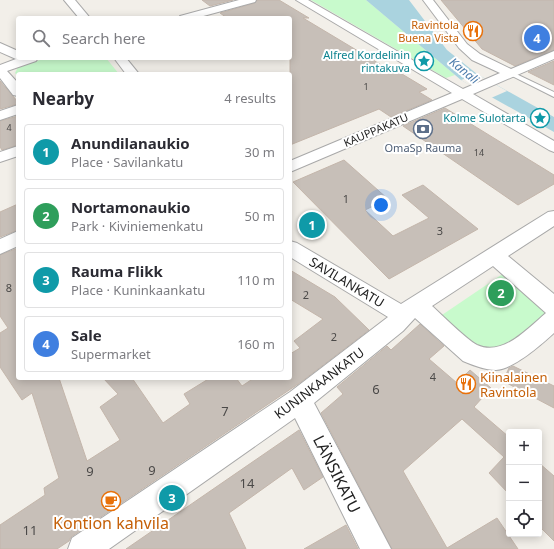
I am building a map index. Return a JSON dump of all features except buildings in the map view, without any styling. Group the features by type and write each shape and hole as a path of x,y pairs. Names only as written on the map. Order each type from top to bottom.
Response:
{"street":[{"path":"69,0 83,16"},
{"path":"191,16 251,0"},
{"path":"301,0 554,147"},
{"path":"428,0 463,46 476,57 510,73"},
{"path":"0,47 16,54"},
{"name":"KAUPPAKATU","path":"292,166 554,55"},
{"path":"16,90 0,70 20,60"},
{"path":"122,60 131,72"},
{"path":"0,116 16,110"},
{"path":"0,157 16,152"},
{"name":"KUNINKAANKATU","path":"83,549 299,400 410,311 494,255 553,220"},
{"path":"0,247 16,239"},
{"name":"SAVILANKATU","path":"292,249 410,311 471,354 497,359 524,346 554,319"},
{"path":"494,255 554,307"},
{"name":"LÄNSIKATU","path":"299,400 376,549"}],"lane":[{"path":"510,73 554,95"}],"green space":[{"path":"311,0 366,0 455,75 446,78"},
{"path":"40,60 108,60 117,72 16,72 16,74 15,73 18,67"},
{"path":"504,273 553,313 514,342 498,350 480,350 439,317"}],"water":[{"name":"Kanali","path":"366,0 409,0 447,50 477,74 554,117 554,132 461,80"}],"pier":[{"path":"477,74 507,91 491,98 461,80"}],"place":[{"name":"Ravintola Buena Vista","path":"473,31"},
{"name":"Sale","path":"537,38"},
{"name":"Alfred Kordelinin rintakuva","path":"424,61"},
{"name":"Kolme Sulotarta","path":"540,118"},
{"name":"OmaSp Rauma","path":"423,129"},
{"name":"Anundilanaukio","path":"312,225"},
{"name":"Nortamonaukio","path":"501,293"},
{"name":"Kiinalainen Ravintola","path":"466,384"},
{"name":"Rauma Flikk","path":"172,498"},
{"name":"Kontion kahvila","path":"111,501"}]}
